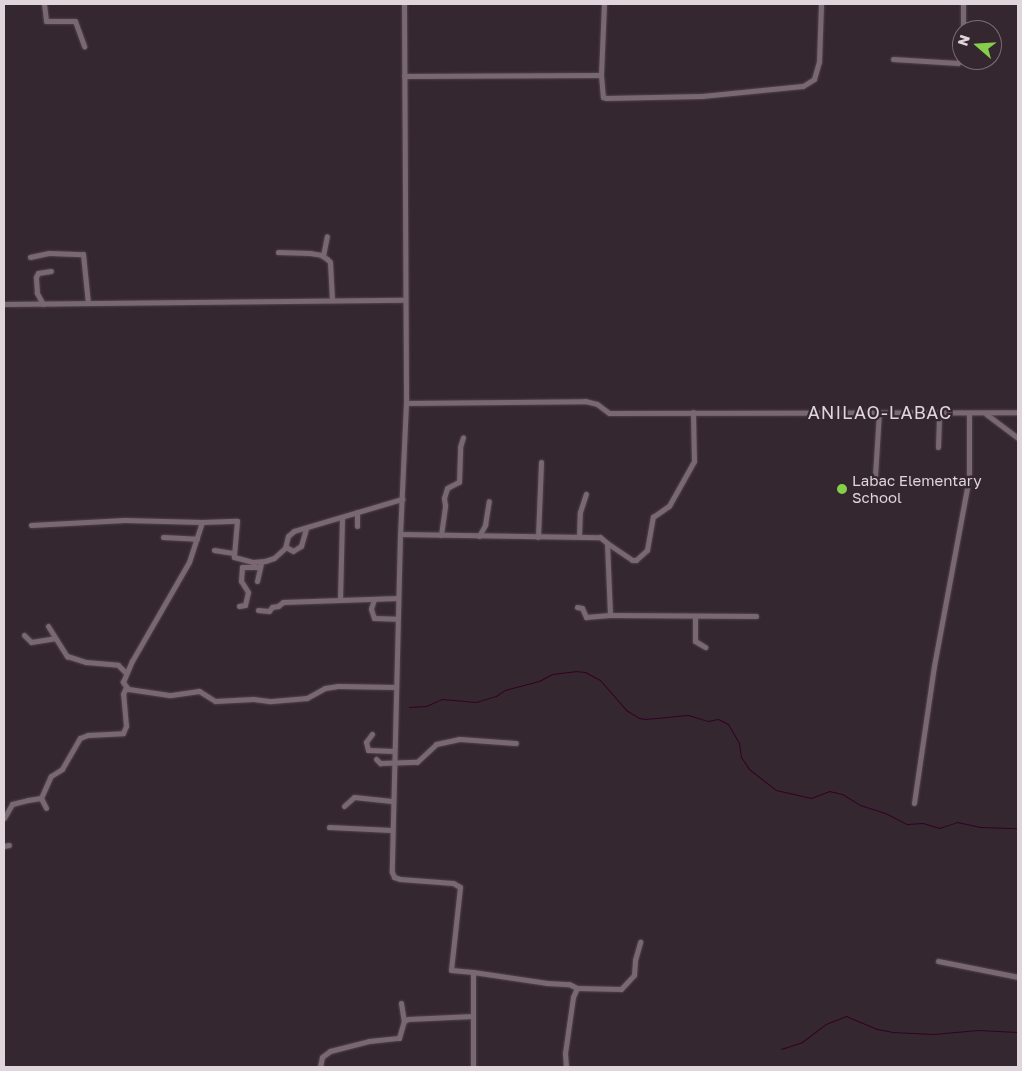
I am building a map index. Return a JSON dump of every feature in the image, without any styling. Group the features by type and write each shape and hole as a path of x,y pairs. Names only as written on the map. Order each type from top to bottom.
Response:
{"street":[{"path":"44,4 46,21 75,21 84,46"},
{"path":"404,4 406,403 391,751 392,872 394,877 453,883 460,887 451,970 546,984 571,985 577,988 594,987 617,991 634,975 635,960 640,942"},
{"path":"604,4 601,75 603,97 606,98 702,96 803,86 814,79 819,62 821,4"},
{"path":"963,4 963,20"},
{"path":"893,59 952,63"},
{"path":"404,76 601,75"},
{"path":"323,256 327,236"},
{"path":"278,252 304,252 323,256 330,262 332,300"},
{"path":"30,257 49,253 83,254 88,303"},
{"path":"43,304 37,293 36,277 38,274 51,271"},
{"path":"4,304 405,300"},
{"path":"406,403 586,401 597,404 609,413 986,414 1018,412"},
{"path":"400,534 579,536 600,538 632,560 636,560 647,550 653,517 668,506 694,462 693,412"},
{"path":"875,476 879,413"},
{"path":"938,414 938,447"},
{"path":"914,803 934,666 968,478 970,414"},
{"path":"986,414 1018,438"},
{"path":"441,535 447,488 459,482 460,447 463,437"},
{"path":"538,536 541,462"},
{"path":"579,536 580,512 586,494"},
{"path":"239,606 245,605 248,592 241,581 242,567 261,564 274,558 286,547 289,534 402,499"},
{"path":"479,536 485,525 488,501"},
{"path":"357,512 357,526"},
{"path":"340,600 342,517"},
{"path":"31,525 125,520 237,521 234,553 236,559 261,564"},
{"path":"202,522 189,562 158,612 126,673 123,682 126,687 168,695 199,691 215,701 269,701 307,698 325,688 338,686 395,686"},
{"path":"286,547 293,551 301,546 306,528"},
{"path":"164,537 197,539"},
{"path":"607,543 610,615"},
{"path":"214,550 234,553"},
{"path":"257,581 261,564"},
{"path":"258,610 269,611 283,602 398,598"},
{"path":"374,599 371,609 374,618 397,619"},
{"path":"577,607 582,608 586,617 610,615 756,616"},
{"path":"696,617 695,642 705,647"},
{"path":"48,626 67,656 86,662 118,666 126,673"},
{"path":"24,635 31,642 55,638"},
{"path":"41,798 51,776 62,769 80,738 88,735 123,733 126,726 123,694 126,687"},
{"path":"372,734 366,742 366,748 370,751 391,751"},
{"path":"376,760 380,763 417,762 436,744 443,741 459,739 516,742"},
{"path":"344,806 354,797 392,801"},
{"path":"41,798 46,808"},
{"path":"4,818 12,804 41,798"},
{"path":"329,827 391,830"},
{"path":"938,961 1018,977"},
{"path":"473,1067 474,972"},
{"path":"566,1067 565,1053 573,997 577,988"},
{"path":"320,1067 322,1057 330,1051 369,1041 399,1038 404,1021 401,1002"},
{"path":"404,1021 473,1016"}],"waterway":[{"path":"409,707 426,706 442,699 476,702 496,696 505,690 539,681 552,674 575,671 585,672 600,680 626,710 639,718 688,715 708,721 718,719 728,724 739,743 741,757 749,769 776,790 811,798 829,791 842,794 860,805 885,813 907,824 923,823 939,828 957,822 981,827 1018,828"},
{"path":"781,1049 802,1042 826,1024 846,1016 877,1029 892,1032 933,1034 978,1030 1018,1032"}],"place":[{"name":"Labac Elementary School","path":"842,489"}],"district":[{"name":"ANILAO-LABAC","path":"880,412"}]}
